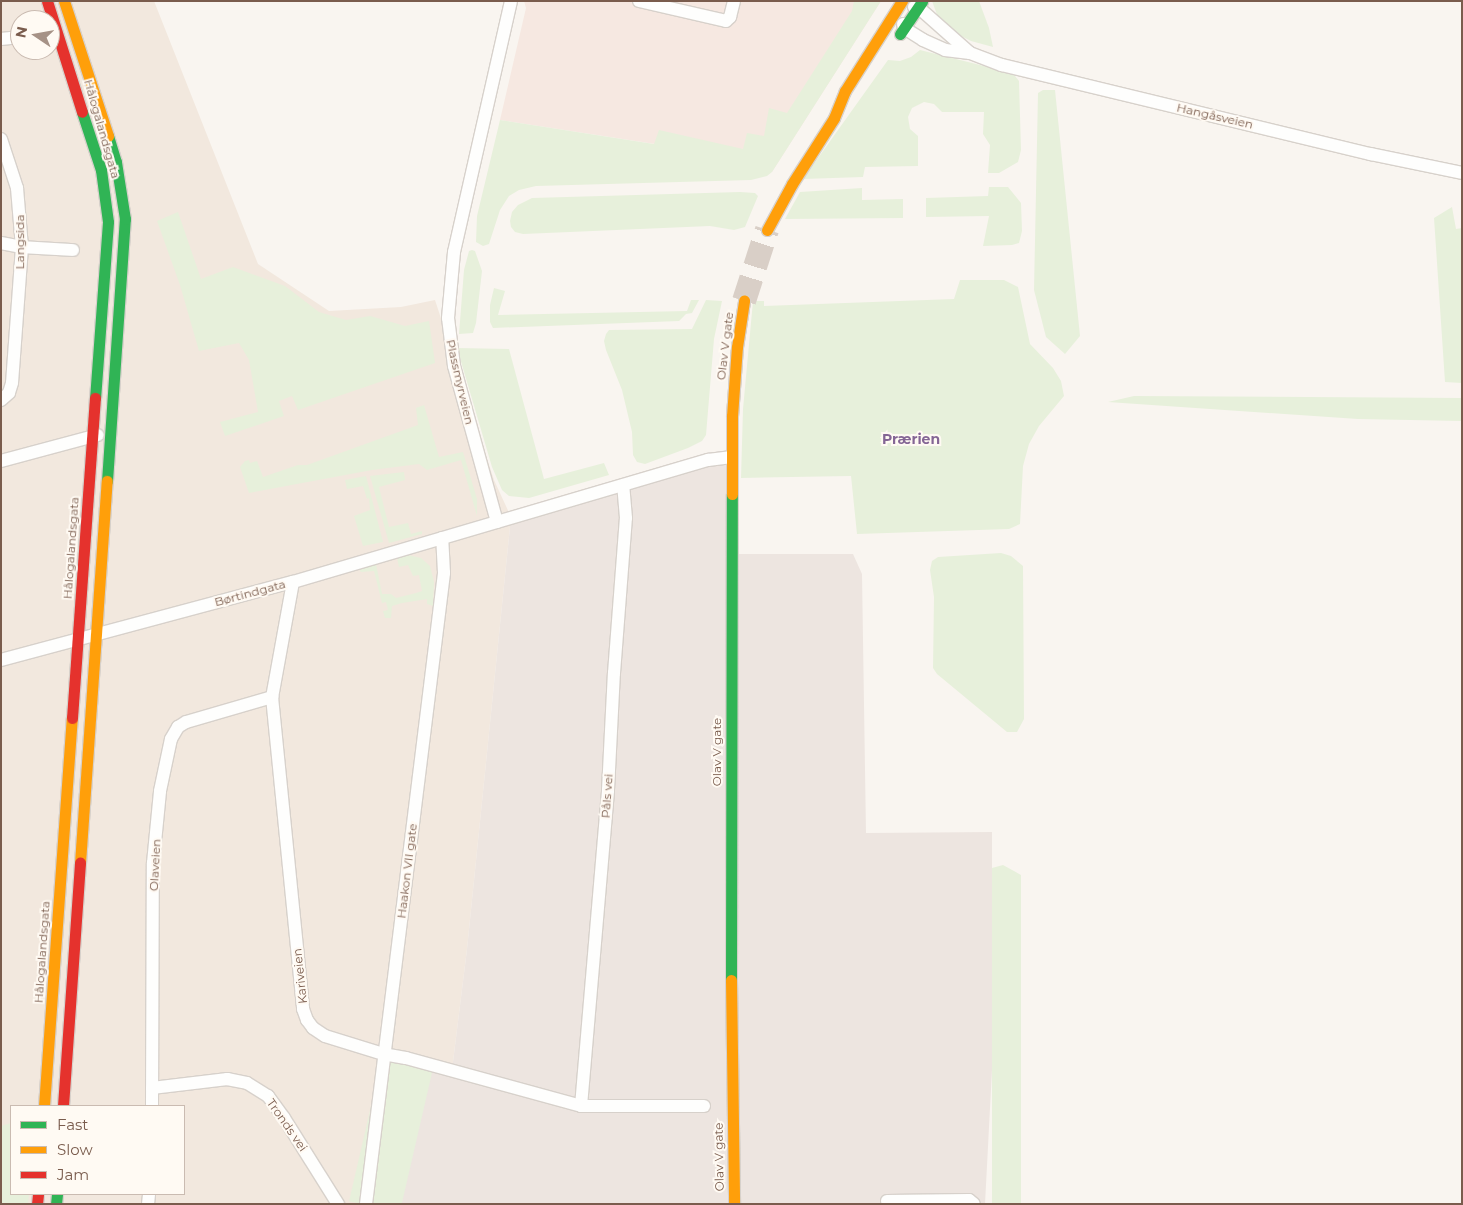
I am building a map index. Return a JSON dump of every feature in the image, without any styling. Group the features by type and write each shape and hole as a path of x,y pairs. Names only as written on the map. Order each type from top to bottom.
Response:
{"main road":[{"name":"Hålogalandsgata","path":"44,1105 108,207 97,156 47,1"},
{"name":"Hålogalandsgata","path":"63,1105 124,230 124,206 116,162 64,1"},
{"path":"767,230 792,184 834,118 845,91 900,4"},
{"path":"893,44 920,4"},
{"path":"834,118 855,98"},
{"name":"Olav V gate","path":"734,1204 730,908 732,457 734,383 744,301"}],"street":[{"name":"Plassmyrveien","path":"497,522 454,366 448,318 454,252 511,1"},
{"path":"639,1 726,22 730,17 734,1"},
{"path":"900,4 920,4 970,53 945,50 923,40 904,28 900,4"},
{"name":"Hangåsveien","path":"970,53 1002,65 1371,154 1462,173"},
{"name":"Langsida","path":"1,139 17,188 22,247 7,348 12,383 9,393 1,400"},
{"path":"1,243 22,247 73,250"},
{"path":"1,460 110,432"},
{"path":"497,522 708,460 732,457"},
{"name":"Påls vei","path":"581,1106 608,790 614,673 626,518 623,485"},
{"name":"Børtindgata","path":"1,660 96,633 293,582 497,522"},
{"name":"Haakon VII gate","path":"366,1204 383,1054 443,582 442,538"},
{"name":"Kariveien","path":"293,582 272,696 303,1009 306,1020 313,1028 325,1036 383,1054 406,1058 581,1106 704,1106"},
{"name":"Olaveien","path":"152,1105 154,863 160,791 171,739 178,728 186,722 272,696"},
{"name":"Tronds vei","path":"152,1088 227,1079 247,1083 268,1096 338,1204"},
{"path":"887,1201 969,1200 974,1204"}],"shaded area":[{"path":"1,1 154,1 258,264 329,311 401,307 435,300 494,480 511,517 467,949 452,1070 367,1204 1,1204"},
{"path":"524,1 881,1 772,172 655,144 500,120 526,8"},
{"path":"732,457 732,554 853,554 862,574 866,833 992,832 992,1070 985,1204 366,1204 383,1054 452,1070 467,949 511,517"}],"green space":[{"path":"854,1 881,1 772,172 767,176 751,180 536,186 519,190 509,196 500,210 489,244 483,246 476,242 477,216 500,120 654,144 659,130 743,149 747,133 764,136 769,108 787,113 852,11"},
{"path":"932,1 979,1 989,28 993,47 971,41 951,31 939,20"},
{"path":"920,50 1008,72 1015,76 1019,81 1021,150 1018,162 999,173 988,173 990,145 983,134 984,112 942,112 934,104 924,102 912,108 908,117 910,129 918,136 918,166 865,167 863,177 803,179 888,60 900,61 911,57"},
{"path":"1043,90 1055,90 1080,336 1065,354 1046,337 1034,290 1038,93"},
{"path":"989,187 1008,187 1021,203 1022,231 1019,243 983,246 989,216 926,217 926,198 988,196"},
{"path":"862,188 862,200 903,199 903,218 785,219 800,192"},
{"path":"755,193 758,196 745,227 734,230 710,226 523,234 515,232 511,227 510,221 512,212 518,205 532,198"},
{"path":"1452,207 1456,229 1462,228 1462,383 1445,382 1434,218"},
{"path":"178,212 201,279 233,267 285,286 319,312 346,320 370,316 405,326 429,321 435,363 298,410 292,396 279,401 284,416 225,436 220,422 258,412 249,360 239,343 199,351 180,285 157,221"},
{"path":"469,251 475,251 482,271 476,323 473,333 459,334 464,270"},
{"path":"960,280 1004,280 1018,287 1030,344 1053,368 1061,381 1064,396 1039,426 1029,444 1023,466 1020,524 1009,529 857,534 851,476 741,478 743,409 753,301 764,301 764,306 954,299"},
{"path":"494,288 505,291 498,315 687,311 691,300 699,300 692,313 686,314 679,321 493,328 490,322 490,305"},
{"path":"706,300 722,301 714,339 706,435 702,441 688,448 645,464 637,462 633,455 632,432 622,390 606,350 604,341 606,334 609,330 692,329"},
{"path":"457,348 509,349 544,479 604,463 609,475 529,498 509,496 502,490 492,467"},
{"path":"1134,396 1462,398 1462,421 1358,419 1108,402"},
{"path":"424,405 439,457 463,452 477,499 477,516 461,460 427,470 419,464 372,470 249,493 240,467 245,461 249,460 250,463 257,461 263,477 298,465 307,465 418,425 416,408"},
{"path":"404,472 405,480 379,487 389,527 408,523 411,534 422,531 422,534 389,543 370,476"},
{"path":"366,476 383,542 363,546 354,516 370,510 369,498 367,499 363,486 347,489 345,480"},
{"path":"1001,553 1011,556 1023,566 1024,719 1017,732 1007,732 937,674 933,668 934,597 930,570 932,561 938,557"},
{"path":"408,555 421,558 430,566 434,582 433,606 427,604 427,599 402,603 392,606 391,618 385,618 383,611 388,610 386,602 382,603 374,571 361,572 359,569 376,564 382,594 391,594 396,598 416,593 422,591 419,575 413,576 408,565 399,567 397,558"},
{"path":"1003,865 1021,875 1021,1204 992,1204 992,868"},
{"path":"383,1054 434,1066 402,1204 361,1204 349,1201"},
{"path":"10,1123 10,1195 29,1195 28,1204 1,1204 1,1126"}],"tunnel":[{"path":"744,301 767,230"}],"traffic: fast":[{"path":"900,34 922,1"},
{"path":"82,112 101,170 108,222 95,398"},
{"path":"107,481 125,219 116,162 108,136"},
{"path":"731,980 732,494"},
{"path":"56,1204 57,1195"}],"traffic: slow":[{"path":"64,1 108,136"},
{"path":"767,230 792,184 834,118 845,91 902,1"},
{"path":"732,494 732,416 737,347 744,301"},
{"path":"80,863 107,481"},
{"path":"44,1105 72,718"},
{"path":"731,980 734,1204"}],"traffic: jam":[{"path":"47,1 82,112"},
{"path":"72,718 95,398"},
{"path":"63,1105 80,863"},
{"path":"37,1204 38,1195"}],"district":[{"name":"Prærien","path":"911,439"}]}
